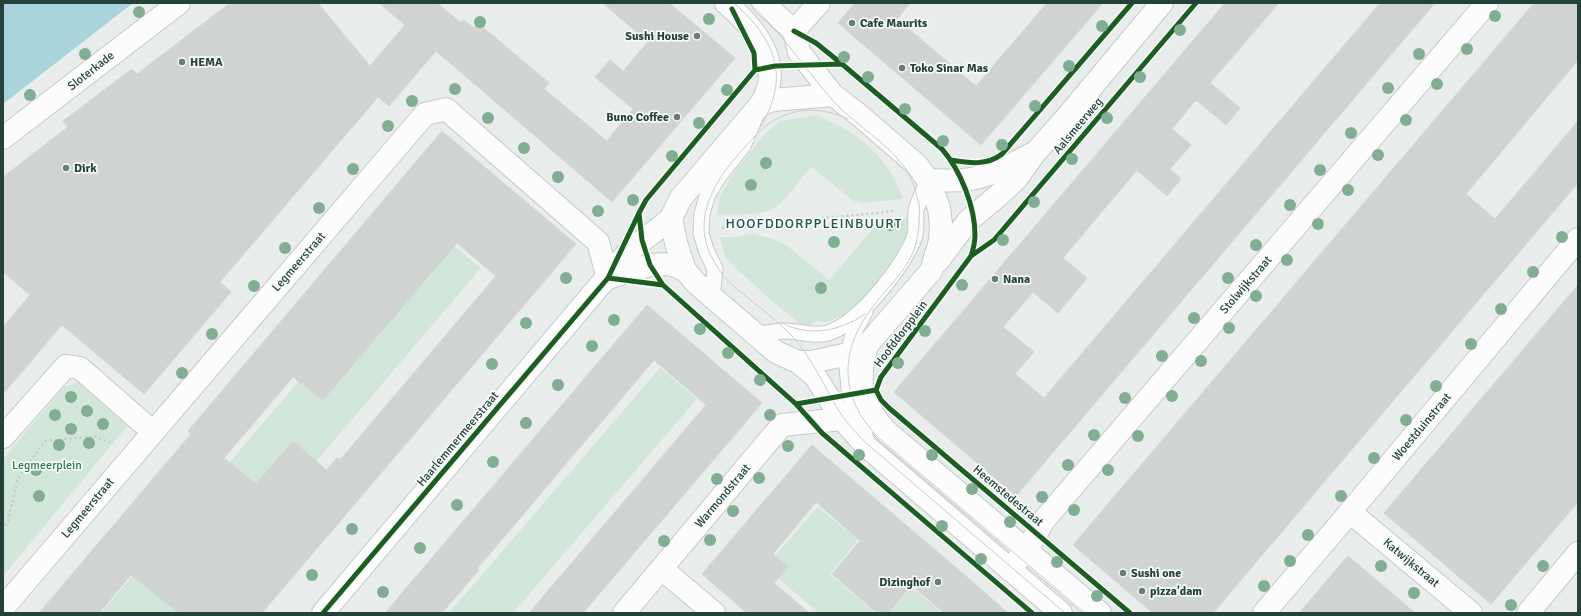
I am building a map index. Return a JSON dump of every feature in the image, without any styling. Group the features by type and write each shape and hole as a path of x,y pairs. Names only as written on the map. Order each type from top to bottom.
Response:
{"street":[{"name":"Sloterkade","path":"3,138 179,3"},
{"path":"684,270 676,243 671,218 681,198 761,104 769,85 770,68 766,54 756,35 726,3"},
{"path":"763,3 794,31 819,3"},
{"name":"Aalsmeerweg","path":"930,271 964,225 1017,178 1034,154 1162,3"},
{"name":"Stolwijkstraat","path":"1010,570 1031,542 1044,520 1487,3"},
{"name":"Hoofddorpplein","path":"794,31 799,52 833,95 859,115 911,161 928,180 939,208 941,224 940,241 930,271 857,350"},
{"path":"761,104 773,100 833,95"},
{"name":"Legmeerstraat","path":"3,608 425,114 446,109 598,242 608,278"},
{"name":"Aalsmeerweg","path":"928,180 963,180 977,178 998,171 1034,154"},
{"name":"Haarlemmermeerstraat","path":"323,613 608,278 629,251 642,240 656,232 671,218"},
{"name":"Woestduinstraat","path":"1264,613 1578,239"},
{"path":"608,278 650,265 670,264 684,270 696,283 776,352 798,362 815,376 842,419 868,448 1061,613"},
{"path":"798,362 812,362 857,350 862,360 862,393 877,422 887,432 1031,542 1100,613"},
{"path":"3,437 66,366 80,368 153,432"},
{"name":"Warmondstraat","path":"624,613 782,425 842,419"},
{"name":"Katwijkstraat","path":"1350,512 1472,613"},
{"path":"1528,613 1578,553"},
{"path":"662,569 714,613"}],"lane":[{"path":"712,297 715,269 706,250 702,234 702,214 707,196 719,176 743,146 761,104"},
{"path":"756,335 786,331 809,335 827,334 842,328 870,303 886,284 904,258 915,235 916,209 928,180"},
{"path":"868,448 860,416 850,396 847,374 857,350 853,334 870,303"}],"path":[{"path":"702,234 720,228 916,209"},
{"path":"3,530 8,521 18,478 45,442 94,436 134,454"}],"green space":[{"path":"817,115 849,131 870,148 884,162 903,199 863,203 854,201 811,167 787,197 776,207 764,212 750,214 717,215 720,196 734,172 766,133 780,121"},
{"path":"910,218 903,248 863,302 842,316 827,322 817,321 805,328 773,302 725,257 720,237 736,237 753,234 770,238 786,245 829,280 878,223"},
{"path":"430,227 481,268 187,613 101,613"},
{"path":"660,368 697,399 513,613 449,613"},
{"name":"Legmeerplein","path":"80,382 129,424 3,576 3,459 64,387"},
{"path":"818,507 858,540 830,574 875,613 819,613 765,567"},
{"path":"912,587 942,613 889,613"}],"water":[{"path":"3,3 133,3 3,104"}],"building":[{"path":"230,3 318,3 370,66 405,25 379,3 437,3 461,23 464,20 474,28 478,23 549,83 544,89 607,141 633,109 595,77 610,60 623,71 648,42 603,3 669,3 735,58 612,202 436,51 389,106 378,97 220,282 231,292 144,394 62,325 3,394 3,327 30,295 3,272 3,177 68,127 63,121 132,69 137,74"},
{"path":"855,3 910,3 897,19 976,86 1047,3 1103,3 981,145 838,23"},
{"path":"1225,3 1279,3 1210,83 1240,108 1226,125 1196,100 1172,129 1191,145 1170,169 1181,179 1167,196 1137,170 1063,258 1087,278 1058,313 1033,292 1003,327 1034,352 1015,374 1044,398 1380,3 1435,3 1016,496 894,392"},
{"path":"1534,3 1578,3 1578,60 1466,194 1495,219 1578,121 1578,183 1213,613 1153,613 1073,545"},
{"path":"442,131 576,244 262,613 179,613 131,575 99,613 39,613 191,434 188,431","holes":["457,243 496,276 340,460 337,458 326,470 293,441 256,484 224,458 293,377 323,400"]},
{"path":"1578,285 1578,502 1491,604 1384,513"},
{"path":"647,305 762,403 583,613 529,613 706,405 654,360 477,569 479,570 442,613 385,613"},
{"path":"812,445 1008,613 944,613 912,585 888,613 877,613 832,574 860,541 816,502 773,554 788,567 774,583 809,613 747,613 702,574"},
{"path":"1348,556 1393,594 1415,613 1299,613"}],"tram line":[{"path":"734,3 752,20 764,36 775,62 776,88 767,115 759,129"},
{"path":"749,3 773,27 838,106 880,141 903,165 913,183 918,199 919,222 914,250 902,272 869,312 859,329 852,346 848,362 848,379 858,410 881,440 1085,613"},
{"path":"848,119 825,111 801,111 790,113 779,118 768,124 759,132 735,159 714,188 704,221 705,238 711,256 728,281 777,322 799,344 840,413 866,443 1065,613"},
{"path":"781,322 802,330 824,330 845,325 865,314"}],"cycle path":[{"path":"951,160 978,163 996,158 1002,154 1132,3"},
{"path":"971,256 994,240 1196,3"},
{"path":"732,9 754,53 755,70"},
{"path":"794,31 816,43 842,64"},
{"path":"842,64 942,149 949,158 961,178 970,201 973,213 975,240 971,256 881,377 876,390 796,404 663,285 650,265 642,240 639,213 646,200 755,70 775,66 842,64"},
{"path":"323,613 608,278 639,213"},
{"path":"608,278 663,285"},
{"name":"Heemstedestraat","path":"876,390 881,400 889,408 1130,613"},
{"path":"796,404 822,433 1032,613"}],"place":[{"name":"Cafe Maurits","path":"852,23"},
{"name":"Sushi House","path":"697,36"},
{"name":"HEMA","path":"182,62"},
{"name":"Toko Sinar Mas","path":"902,68"},
{"name":"Buno Coffee","path":"677,117"},
{"name":"Dirk","path":"66,168"},
{"name":"Nana","path":"995,279"},
{"name":"Sushi one","path":"1123,573"},
{"name":"Dizinghof","path":"938,582"},
{"name":"pizza'dam","path":"1142,591"}],"district":[{"name":"HOOFDDORPPLEINBUURT","path":"814,223"}]}
